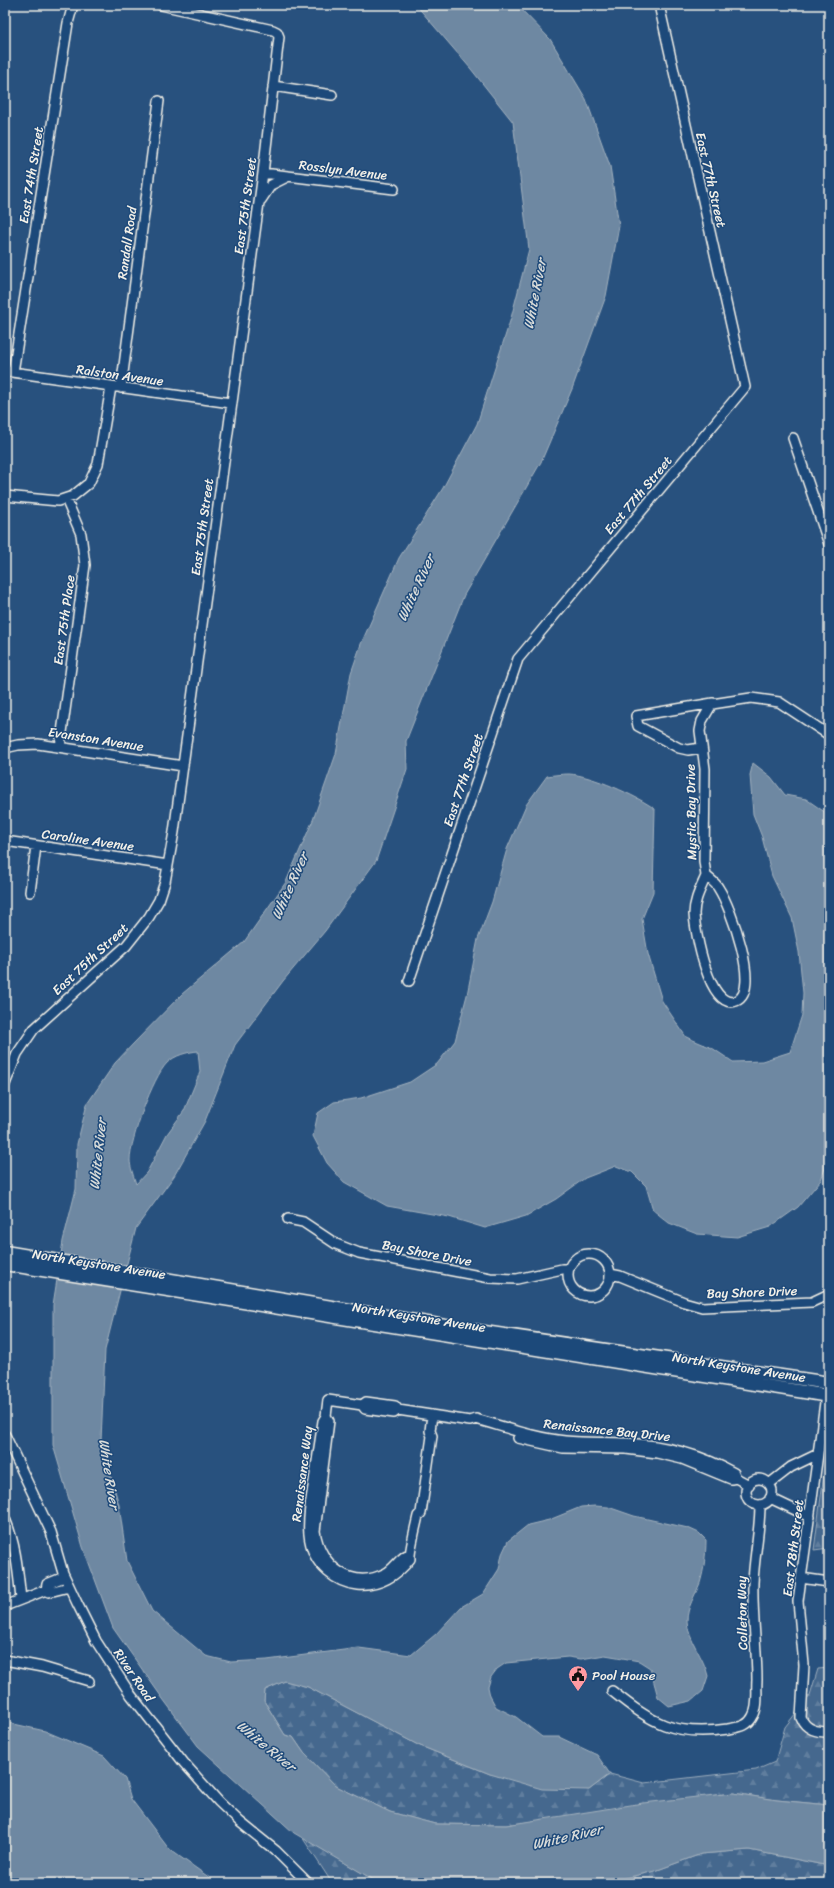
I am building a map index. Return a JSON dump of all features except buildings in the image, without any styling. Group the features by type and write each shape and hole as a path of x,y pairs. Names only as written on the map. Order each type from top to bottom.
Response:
{"main road":[{"name":"North Keystone Avenue","path":"5,1252 44,1264 827,1396"},
{"name":"North Keystone Avenue","path":"5,1264 44,1264"},
{"name":"North Keystone Avenue","path":"233,1295 829,1383"}],"street":[{"name":"East 74th Street","path":"9,372 72,5"},
{"name":"East 75th Street","path":"5,1084 17,1054 34,1029 126,946 141,930 158,900 168,865 183,766 263,173 279,37 277,32 161,5"},
{"name":"East 77th Street","path":"409,981 518,659 745,387 658,5"},
{"path":"273,86 332,95"},
{"name":"Randall Road","path":"121,388 159,100"},
{"name":"Rosslyn Avenue","path":"263,173 394,189"},
{"name":"Rosslyn Avenue","path":"257,211 262,198 271,185 289,176"},
{"name":"Ralston Avenue","path":"9,372 231,403"},
{"path":"5,496 49,502 66,499 84,488 96,471 110,387"},
{"path":"793,438 829,544"},
{"name":"East 75th Place","path":"60,747 85,565 81,534 66,499"},
{"name":"Mystic Bay Drive","path":"701,748 685,750 671,745 638,726 636,716 751,698 779,702 829,734"},
{"name":"Mystic Bay Drive","path":"706,876 704,861 705,769 701,748 700,731 702,721 713,703"},
{"name":"Evanston Avenue","path":"5,748 31,743 183,766"},
{"name":"Caroline Avenue","path":"5,841 168,865"},
{"path":"30,892 36,846"},
{"path":"706,876 715,884 725,899 744,955 745,991 742,997 733,1002 724,1000 716,994 702,959 694,920 694,909 697,896 706,876"},
{"name":"Bay Shore Drive","path":"288,1219 303,1222 336,1244 359,1253 490,1278 517,1279 562,1269 569,1269"},
{"path":"591,1254 598,1256 605,1262 610,1274 608,1284 602,1292 596,1295 586,1296 578,1293 571,1286 569,1269 576,1259 582,1255 591,1254"},
{"name":"Bay Shore Drive","path":"610,1274 620,1276 684,1302 702,1307 812,1302 828,1295"},
{"name":"East 78th Street","path":"827,1396 798,1601 804,1665 800,1712 803,1723 806,1726 811,1729 829,1732"},
{"name":"Renaissance Bay Drive","path":"328,1400 362,1405 366,1402 395,1406 398,1410 470,1422 474,1425 542,1444 580,1449 626,1450 657,1453 682,1459 731,1479 736,1478 749,1485"},
{"name":"Renaissance Way","path":"328,1400 326,1416 322,1420 310,1507 308,1532 310,1543 316,1558 325,1569 338,1578 371,1584 392,1576 410,1559 409,1554 414,1540 418,1516 415,1512 426,1435 430,1431 432,1415"},
{"name":"River Road","path":"5,1435 51,1532 64,1576 69,1587 96,1641 131,1695 156,1729 219,1802 240,1822 276,1851 308,1883"},
{"path":"769,1484 791,1466 818,1454"},
{"path":"754,1480 760,1480 769,1484 771,1492 770,1498 765,1503 760,1505 751,1502 747,1498 746,1492 749,1485 754,1480"},
{"path":"770,1498 810,1518"},
{"name":"Colleton Way","path":"612,1691 653,1721 682,1730 708,1731 739,1727 746,1725 751,1720 755,1711 756,1701 757,1670 753,1596 760,1505"},
{"path":"5,1519 12,1535 22,1599"},
{"path":"46,1590 47,1584 64,1576"},
{"path":"802,1578 829,1582"},
{"path":"5,1606 46,1590 49,1592 69,1587"},
{"path":"5,1660 47,1668 89,1681"}],"green space":[{"path":"829,1435 829,1548 814,1550"},
{"path":"829,1668 829,1805 777,1800 733,1793 506,1825 435,1824 390,1812 336,1786 304,1753 293,1737 285,1735 264,1701 265,1690 285,1681 308,1687 418,1745 490,1774 589,1790 610,1774 644,1783 756,1770 775,1762 785,1727 810,1695 818,1669"},
{"path":"302,1837 379,1883 332,1883"},
{"path":"749,1850 829,1866 829,1883 604,1883 655,1871 701,1854"}],"water":[{"name":"White River","path":"416,5 517,5 550,39 586,99 610,166 619,226 606,296 572,389 541,462 464,595 406,741 407,769 376,861 325,931 283,981 235,1045 205,1121 174,1176 136,1228 105,1350 101,1441 119,1505 127,1561 152,1611 206,1656 231,1662 267,1660 359,1648 411,1655 436,1634 461,1607 483,1594 499,1569 502,1554 508,1541 528,1525 549,1520 581,1507 608,1507 634,1516 688,1528 699,1533 706,1540 703,1573 690,1606 687,1621 690,1635 708,1676 703,1691 691,1701 669,1706 658,1697 650,1668 639,1661 605,1655 581,1659 568,1657 506,1663 497,1669 491,1677 488,1687 490,1696 496,1707 516,1717 542,1737 559,1737 597,1755 610,1774 589,1790 542,1789 490,1774 418,1745 308,1687 285,1681 265,1690 264,1701 285,1735 293,1737 304,1753 336,1786 390,1812 435,1824 506,1825 643,1803 733,1793 777,1800 829,1805 829,1866 749,1850 701,1854 655,1871 604,1883 379,1883 294,1833 198,1746 163,1699 113,1628 83,1547 53,1445 53,1305 63,1241 76,1189 77,1144 87,1104 115,1063 134,1043 182,994 244,942 286,882 313,820 336,754 351,673 361,644 399,558 443,488 477,424 511,318 529,249 513,122 471,69","holes":["198,1051 200,1072 184,1111 167,1134 147,1172 136,1184 130,1163 131,1151 143,1109 161,1070 174,1058 186,1053"]},
{"path":"753,763 771,777 785,795 806,799 829,815 829,1156 821,1180 798,1207 770,1227 737,1237 697,1234 669,1223 653,1210 646,1186 632,1172 616,1166 585,1178 556,1199 526,1216 485,1228 449,1217 387,1206 344,1182 327,1163 313,1136 318,1113 334,1102 361,1098 410,1082 437,1064 455,1041 467,995 478,939 492,902 507,849 526,805 547,776 569,774 589,778 626,792 655,809 653,892 642,919 648,954 662,1001 686,1037 712,1048 733,1062 762,1061 790,1052 802,1015 803,993 799,952 792,918 772,876 762,837 753,814 750,775"},
{"path":"5,1722 45,1731 104,1756 125,1779 131,1799 169,1849 217,1883 5,1883"}],"place":[{"name":"Pool House","path":"578,1692"}]}
